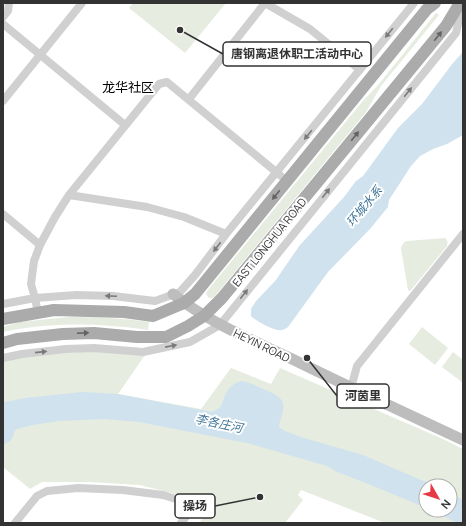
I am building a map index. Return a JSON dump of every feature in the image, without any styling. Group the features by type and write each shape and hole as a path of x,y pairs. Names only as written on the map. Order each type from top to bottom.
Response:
{"main road":[{"path":"3,319 54,310 124,312 153,316 184,303 195,294 427,10 435,3"},
{"name":"EAST LONGHUA ROAD","path":"3,343 17,339 94,333 137,337 166,337 204,316 222,298 446,26 461,3"}],"street":[{"path":"3,17 8,10 9,3"},
{"path":"3,101 82,3"},
{"path":"189,99 265,3 310,29 360,70"},
{"path":"3,304 35,298 92,295 155,301 180,292 414,3"},
{"path":"3,358 22,354 66,349 94,348 143,352 190,342 220,325 456,33 461,3"},
{"path":"3,24 125,126"},
{"path":"38,313 31,284 34,261 40,244 69,195 159,84 167,82 287,181"},
{"path":"69,195 147,207 184,217 226,234"},
{"path":"3,214 40,244"},
{"path":"351,388 357,366 463,234"},
{"name":"HEYIN ROAD","path":"173,294 184,303 220,325 463,440"},
{"path":"15,523 36,496 47,492 78,488 123,490 163,495 195,505 181,523"}],"shaded area":[{"path":"133,3 226,3 185,53 129,8"},
{"path":"436,13 439,15 381,86 366,112 215,296 209,298 206,294 207,291"},
{"path":"445,238 448,242 447,246 409,291 401,249 403,244 407,241"},
{"path":"69,317 109,318 149,322 148,330 93,325 57,325 39,326 3,332 3,327 20,322"},
{"path":"422,327 448,348 435,365 409,344"},
{"path":"97,351 145,355 118,394 201,409 231,368 271,384 280,368 463,449 463,523 385,523 301,490 298,495 303,500 285,523 199,523 214,504 140,485 89,482 42,482 30,489 3,467 3,360 29,355"},
{"path":"453,352 463,360 463,383 442,367"}],"water":[{"name":"环城水系","path":"463,52 463,135 420,156 411,166 389,200 388,207 370,229 328,272 288,327 282,330 275,329 253,318 251,316 251,309 256,301 276,280 300,245 344,197 356,181 363,176 398,128 422,104"},
{"name":"李各庄河","path":"242,381 250,383 277,396 283,402 283,411 279,425 280,428 285,431 363,455 418,479 418,505 337,472 327,466 247,443 139,422 104,419 59,421 33,425 17,429 10,441 3,445 3,401 6,402 25,398 82,392 118,394 212,412 221,406 226,394 235,384"},
{"path":"458,497 463,500 463,523 457,523 447,518 458,518"}],"place":[{"name":"唐钢离退休职工活动中心","path":"180,30"},
{"name":"河茵里","path":"307,358"},
{"name":"操场","path":"260,497"}],"district":[{"name":"龙华社区","path":"128,87"}]}
